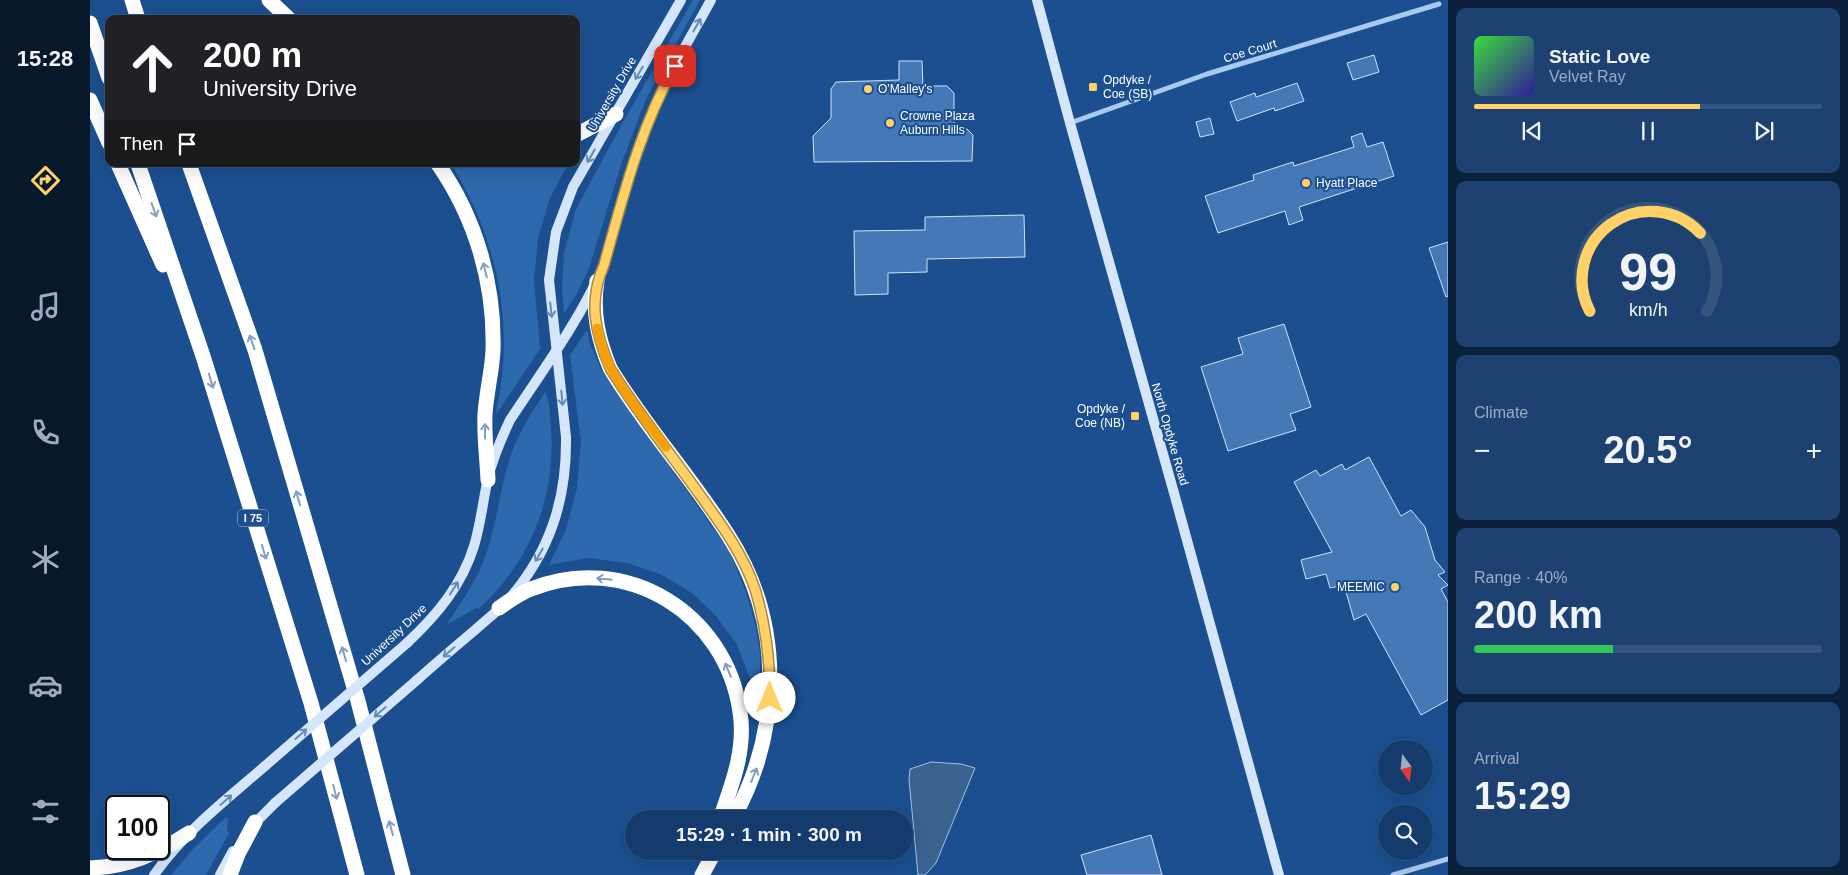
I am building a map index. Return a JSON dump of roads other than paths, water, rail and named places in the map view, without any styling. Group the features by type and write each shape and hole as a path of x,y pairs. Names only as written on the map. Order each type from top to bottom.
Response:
{"highway":[{"path":"132,0 137,15"},
{"path":"269,0 285,15"},
{"path":"90,23 105,66"},
{"path":"90,100 105,134"},
{"path":"580,133 616,114"},
{"path":"119,167 203,356"},
{"name":"I 75","path":"139,167 203,356 311,703 357,875"},
{"path":"190,167 255,350 358,701 403,875"},
{"path":"440,167 469,219 481,253 490,295 493,353 485,414 488,480"},
{"path":"597,281 594,298 595,313 600,343 610,368 729,536 746,570 760,606 769,659 770,698 764,743 756,771 738,810"},
{"path":"499,608 530,590 547,583 584,578 601,578 636,585 652,591 668,599 695,621 707,635 726,665 733,682 740,713 741,745 739,762 723,810"},
{"path":"230,875 238,854 255,822"},
{"path":"90,868 117,865 143,858 162,850 189,833"},
{"path":"701,875 705,860"},
{"path":"701,875 710,860"}],"main road":[{"name":"University Drive","path":"220,875 233,852 255,822 499,608 530,571 545,546 560,501 565,478 566,437 549,280 556,232 573,187 681,0"},
{"name":"University Drive","path":"154,875 176,846 189,833 424,627 456,586 467,565 479,528 494,458 510,420 581,312 597,281 604,265 635,156 649,120 666,82 711,0"},
{"name":"North Opdyke Road","path":"1037,0 1279,875"}],"street":[{"name":"Coe Court","path":"1070,123 1207,74 1439,4"},
{"path":"1393,875 1448,859"}],"place":[{"name":"Opdyke / Coe (SB)","path":"1093,87"},
{"name":"O'Malley's","path":"868,89"},
{"name":"Crowne Plaza Auburn Hills","path":"890,123"},
{"name":"Hyatt Place","path":"1306,183"},
{"name":"Opdyke / Coe (NB)","path":"1135,416"},
{"name":"MEEMIC","path":"1395,587"}]}
